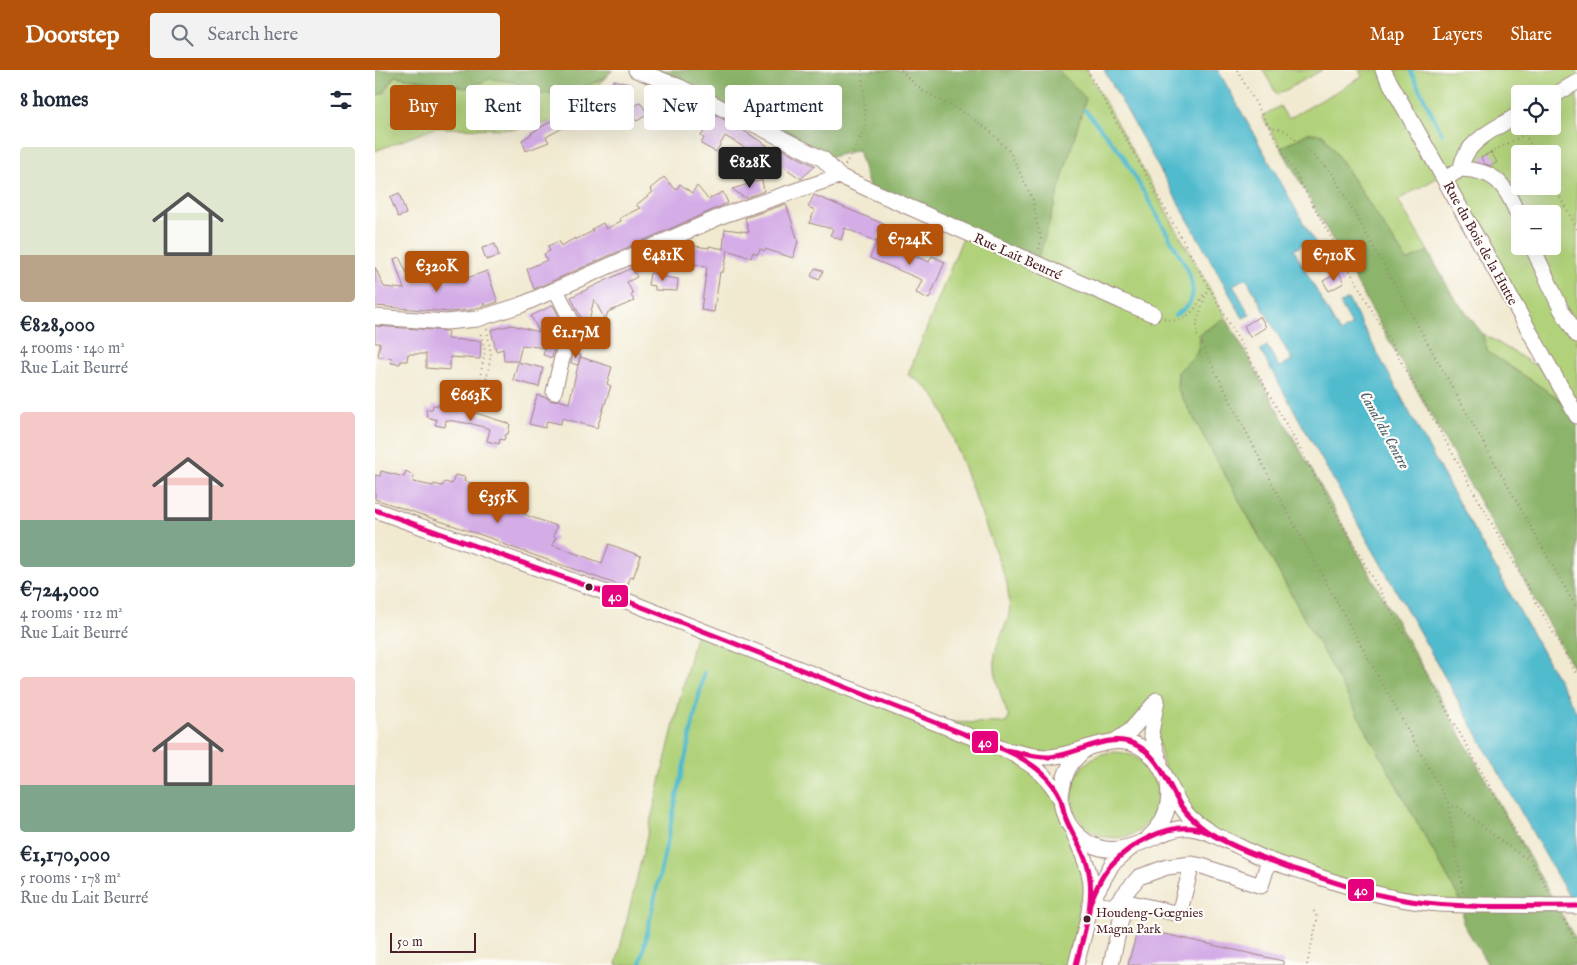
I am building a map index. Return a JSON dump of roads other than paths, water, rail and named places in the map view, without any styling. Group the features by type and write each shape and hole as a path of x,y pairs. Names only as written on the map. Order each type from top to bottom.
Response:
{"street":[{"path":"375,317 446,322 481,318 521,305 724,215 839,176 823,159 680,87 636,70"},
{"name":"Rue du Bois de la Hutte","path":"1383,70 1577,416"},
{"path":"1561,91 1577,82"},
{"path":"1461,169 1464,157 1474,144 1489,132 1511,119"},
{"path":"1445,179 1461,169 1480,170 1500,182 1513,205"},
{"name":"Rue Lait Beurré","path":"839,176 1153,314"},
{"path":"1537,255 1561,309 1577,335"},
{"path":"554,392 571,320 556,290"},
{"path":"375,510 623,600 1005,750 1035,767 1051,782 1061,798"},
{"path":"1090,903 1112,864 1156,831 1164,819 1168,806 1169,793 1165,774 1151,733 1157,700 1130,731 1115,741"},
{"path":"1005,750 1049,757 1087,748 1101,742 1115,741 1133,744 1149,753 1165,774 1185,812 1198,825 1219,838"},
{"path":"1076,965 1090,903 1091,878 1083,853 1065,818 1061,798 1064,775 1076,757 1087,748"},
{"path":"1071,828 1090,844 1116,850 1138,844 1173,830 1191,828 1269,860 1350,888 1429,903 1577,906"},
{"path":"1090,903 1113,907 1122,900 1139,877 1167,867 1192,864 1261,886 1269,860"},
{"path":"1122,900 1179,914 1192,864"},
{"path":"1111,965 1122,900"}],"water":[{"name":"Canal du Centre","path":"1104,70 1218,70 1331,270 1325,274 1307,242 1294,250 1340,333 1352,325 1340,304 1348,299 1452,491 1577,713 1577,911 1260,350 1267,346 1279,367 1292,360 1246,278 1233,285 1250,315 1243,318"}],"waterway":[{"path":"1410,70 1442,134"},
{"path":"1085,110 1122,154 1187,268 1193,289 1191,301 1182,311 1175,315"},
{"path":"640,965 704,673"}],"place":[{"name":"Houdeng-Gœgnies Magna Park","path":"1087,919"}]}
